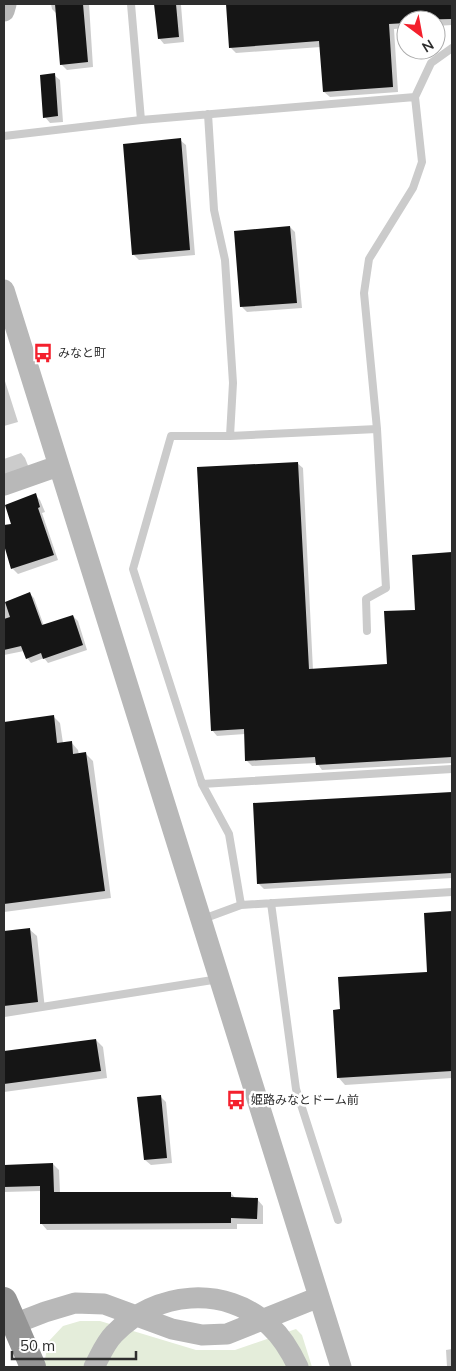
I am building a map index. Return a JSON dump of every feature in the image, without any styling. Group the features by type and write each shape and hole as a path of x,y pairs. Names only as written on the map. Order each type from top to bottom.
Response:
{"highway":[{"path":"4,1300 33,1367"}],"street":[{"path":"4,11 6,4"},
{"path":"4,290 342,1367"},
{"path":"4,485 58,466"},
{"path":"94,1367 112,1336 127,1322 149,1307 176,1299 207,1298 232,1304 258,1317 270,1326 281,1338 298,1367"},
{"path":"14,1324 75,1303 104,1304 172,1329 202,1335 227,1334 319,1298"}],"lane":[{"path":"131,4 141,120"},
{"path":"367,631 366,599 386,588 377,429 364,293 369,259 413,188 422,162 415,97 431,63 452,48"},
{"path":"4,136 141,120 415,97"},
{"path":"208,114 214,210 225,260 233,382 230,436"},
{"path":"241,905 229,834 202,784 133,568 170,436 230,436 377,429"},
{"path":"202,784 452,769"},
{"path":"201,919 241,905 452,892"},
{"path":"271,903 296,1089 338,1220"},
{"path":"4,1013 221,978"}],"green space":[{"path":"80,1321 100,1321 196,1350 235,1350 296,1329 302,1335 312,1367 45,1367 48,1342 63,1326"}],"building":[{"path":"55,4 83,4 88,62 60,65"},
{"path":"154,4 176,4 179,37 158,39"},
{"path":"226,4 452,4 452,19 446,19 446,10 396,10 396,24 389,24 393,87 323,92 319,41 229,48"},
{"path":"55,73 58,116 43,118 40,75"},
{"path":"181,138 190,250 132,255 123,144"},
{"path":"290,226 297,303 240,307 234,231"},
{"path":"298,462 309,669 387,664 384,611 415,610 412,555 452,552 452,757 316,765 315,757 245,761 244,729 211,731 197,467"},
{"path":"36,493 40,507 38,508 54,555 11,569 4,545 4,525 11,524 5,505"},
{"path":"30,592 42,625 73,615 83,645 43,659 41,653 26,659 21,646 4,650 4,619 10,617 5,602"},
{"path":"54,715 57,743 72,741 73,754 86,752 105,891 4,904 4,722"},
{"path":"452,792 452,873 257,884 253,803"},
{"path":"452,911 452,1071 337,1078 333,1010 340,1009 338,977 427,972 424,913"},
{"path":"30,928 38,1002 4,1006 4,931"},
{"path":"96,1039 101,1071 4,1084 4,1051"},
{"path":"161,1095 167,1158 144,1160 137,1097"},
{"path":"53,1163 54,1192 231,1192 231,1197 258,1198 257,1219 231,1218 231,1223 40,1224 40,1186 4,1187 4,1165"}],"place":[{"name":"みなと町","path":"43,353"},
{"name":"姫路みなとドーム前","path":"236,1100"}]}
